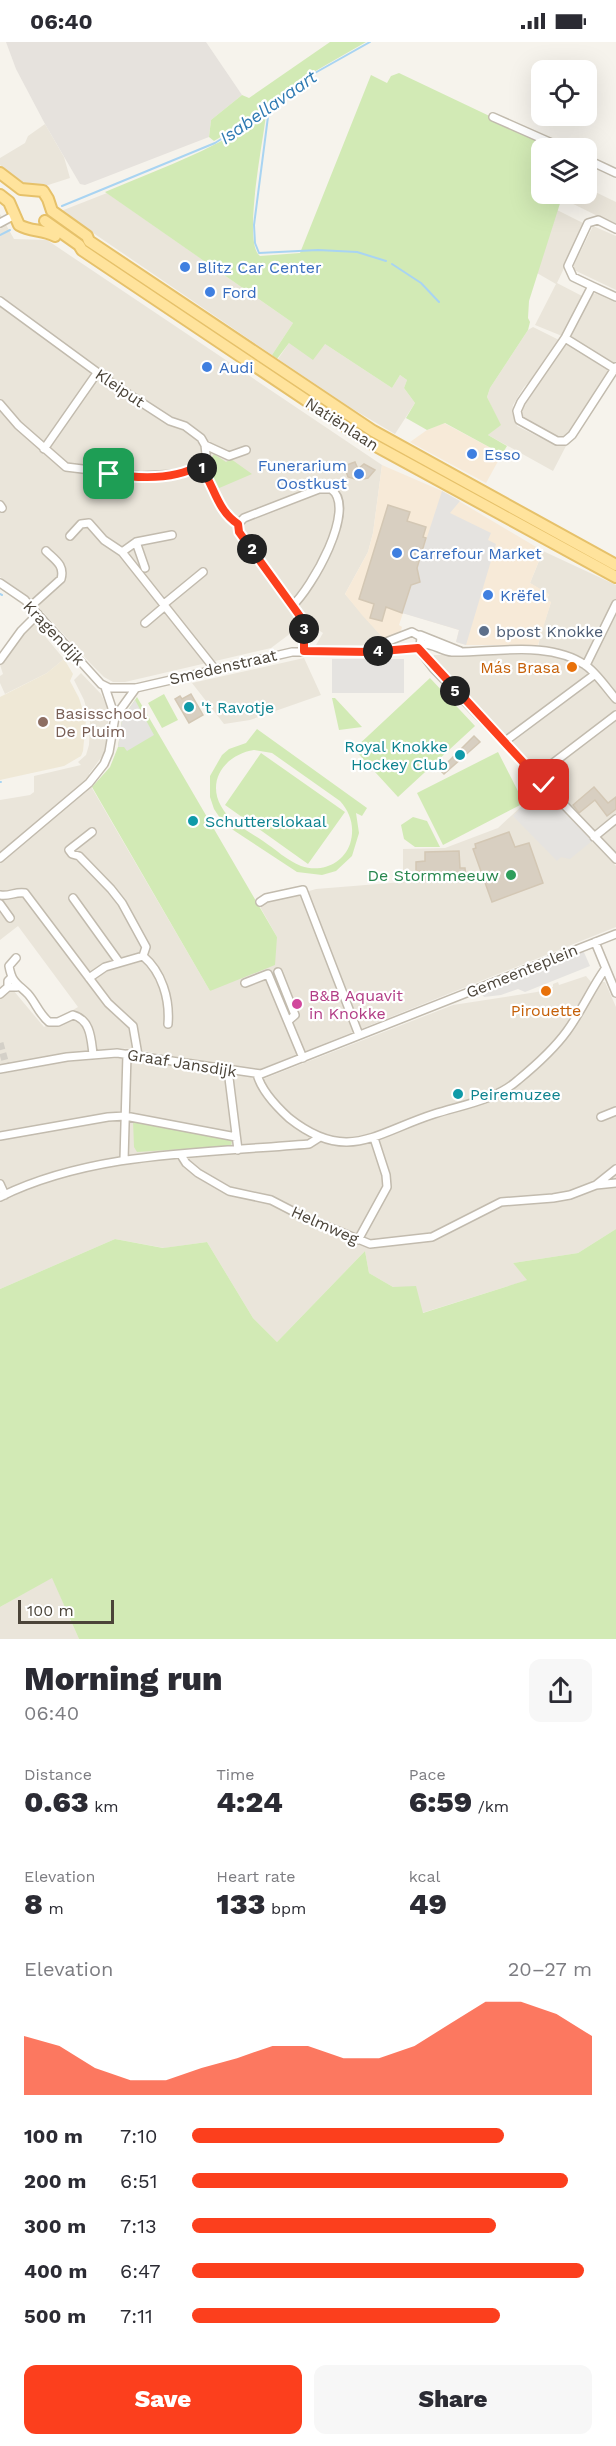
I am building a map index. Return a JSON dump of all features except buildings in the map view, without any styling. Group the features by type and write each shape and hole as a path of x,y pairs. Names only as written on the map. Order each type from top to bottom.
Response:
{"main road":[{"name":"Natiënlaan","path":"0,173 21,189 42,191 48,199 48,216"},
{"name":"Natiënlaan","path":"0,179 19,199 18,212 25,222 36,224 48,216"},
{"name":"Natiënlaan","path":"0,189 19,199"},
{"name":"Natiënlaan","path":"19,199 29,194 39,196 48,216 82,250"},
{"name":"Natiënlaan","path":"0,195 9,202 14,216 22,227 43,229 76,249 82,250 367,441 616,577"},
{"name":"Natiënlaan","path":"48,216 87,236 90,241 373,431 616,565"}],"street":[{"path":"493,117 540,138"},
{"path":"597,164 616,173"},
{"path":"0,223 14,216"},
{"path":"616,229 598,220 588,223 568,267 573,277 616,297"},
{"path":"565,338 615,368 568,439 560,442 522,423 517,411 565,338 592,286"},
{"name":"Kleiput","path":"0,301 98,373 170,421 185,426 201,438 205,445 229,456 246,450"},
{"path":"44,448 98,373"},
{"path":"0,404 18,425 66,467 119,475 180,474 199,465 206,454 205,445"},
{"path":"199,465 223,509 238,524 239,532 303,623 304,651"},
{"path":"238,524 244,518 319,489 330,489 338,495 340,504 335,535 301,597 292,606"},
{"path":"70,536 81,524 88,523 115,549 122,552 214,668"},
{"path":"122,552 136,542 172,535"},
{"path":"136,542 145,568"},
{"path":"31,606 61,579 60,564 45,551"},
{"path":"145,623 203,572"},
{"name":"Kragendijk","path":"0,583 31,606 105,687 115,717"},
{"path":"586,665 616,604"},
{"path":"0,660 21,631 38,614"},
{"path":"460,651 412,632 406,636 405,641 408,648 432,644 448,651 460,651 540,651 562,655 586,665 616,699"},
{"path":"420,635 419,646 504,742 616,859"},
{"name":"Smedenstraat","path":"364,651 406,636"},
{"name":"Smedenstraat","path":"105,687 136,688 214,668 304,651 408,648"},
{"path":"504,742 594,675"},
{"path":"0,858 89,783 98,772 104,764 111,745 115,717 136,688"},
{"path":"536,776 616,715"},
{"path":"594,837 616,819"},
{"path":"92,832 69,850 72,854 79,856 122,903 146,947 143,956"},
{"path":"260,902 266,898 303,890 359,1035"},
{"path":"0,895 6,896 19,891 26,893 108,1003 133,1026 138,1055"},
{"path":"73,898 119,962"},
{"path":"0,904 10,918"},
{"name":"Gemeenteplein","path":"257,1074 303,1058 616,934"},
{"name":"Gemeenteplein","path":"595,942 616,993"},
{"path":"89,978 105,967 143,956"},
{"path":"143,956 160,975 168,1009 168,1024"},
{"path":"16,958 9,966 17,987 28,994 38,1012 49,1022 58,1022 73,1015 84,1020 89,1029 93,1054"},
{"path":"257,1074 260,1085 284,1113 320,1137 345,1143 374,1138 427,1116 488,1097 517,1081 560,1041 605,969"},
{"path":"278,972 295,1015 288,1021"},
{"path":"245,983 268,974 303,1058"},
{"path":"8,987 8,981 12,977"},
{"path":"0,994 8,987 17,987"},
{"name":"Graaf Jansdijk","path":"0,1070 93,1054 127,1054 257,1074"},
{"path":"124,1160 127,1054"},
{"path":"228,1070 238,1150"},
{"path":"601,1117 616,1111"},
{"path":"0,1136 125,1116 236,1137"},
{"path":"0,1184 2,1196 48,1179 124,1160 309,1143 320,1137"},
{"path":"358,1240 387,1187 386,1175 374,1138"},
{"name":"Helmweg","path":"181,1155 186,1163 198,1173 229,1191 271,1200 370,1244 430,1238 501,1202 553,1198 570,1195 596,1185 616,1183"},
{"path":"596,1185 616,1169"}],"shaded area":[{"path":"6,42 206,42 242,95 211,120 209,137 85,185 80,184 16,69"},
{"path":"45,124 64,157 70,178 42,187 21,185 0,165 0,158 25,143 28,136"},
{"path":"107,193 293,323 272,355 61,211"},
{"path":"597,193 616,202 616,225 573,204 597,204"},
{"path":"557,210 585,224 557,283 582,296 562,336 535,325 556,284 537,273"},
{"path":"0,214 14,239 47,240 382,465 373,533 368,552 345,594 384,639 368,645 316,645 323,633 309,624 299,627 271,648 125,682 113,682 104,677 91,664 32,600 0,577"},
{"path":"593,226 616,236 616,290 572,269"},
{"path":"600,292 616,300 616,361 614,364 610,364 569,339 593,294"},
{"path":"533,327 559,340 537,374 524,387 513,405 512,412 517,426 557,446 566,446 553,471 488,435 500,425 487,397 490,388 528,330"},
{"path":"289,343 325,344 392,388 400,375 407,380 404,388 415,403 395,434 351,408 278,359"},
{"path":"567,343 610,370 572,431 567,437 558,439 521,418 520,411"},
{"path":"444,423 502,454 486,483 410,442 427,430"},
{"path":"382,465 442,491 543,551 530,583 549,594 546,600 551,602 538,645 466,645 456,642 459,630 403,613 399,625 402,627 400,634 384,639 362,615 345,594 368,552 373,533"},
{"path":"442,491 460,501 450,513 491,533 488,540 496,544 466,645 456,642 459,630 402,613 412,583 420,582 417,568"},
{"path":"543,551 616,585 616,853 433,658 434,655 537,655 540,636 551,602 546,600 549,595 530,583"},
{"path":"33,622 64,659 47,673 5,694 0,683 0,676 3,674 0,665"},
{"path":"304,658 321,695 250,720 224,724 192,683"},
{"name":"Basisschool De Pluim","path":"64,659 73,674 70,681 79,698 86,720 81,756 64,766 0,780 0,697 47,673"},
{"path":"332,659 404,659 404,693 332,693"},
{"path":"81,673 101,694 109,711 106,747 89,774 89,783 210,991 277,937 259,905 267,900 282,899 316,889 403,882 403,849 445,848 498,828 541,788 616,866 616,927 258,1070 114,1048 58,1055 0,1066 0,998 13,990 44,1027 78,1007 18,926 0,940 0,800 30,795 34,792 34,776 81,765 78,762 86,755 89,745 90,722 84,700 74,680"},
{"path":"135,700 154,735 127,751 124,747 118,747 122,719"},
{"path":"541,788 592,841 570,859 561,857 557,861 513,816"},
{"path":"583,950 590,966 525,992 518,989 501,995 484,997 480,991 532,970 534,972"},
{"path":"586,976 591,982 605,982 616,1007 616,1229 578,1253 513,1263 528,1280 422,1313 393,1287 369,1273 365,1251 277,1342 253,1318 207,1242 164,1248 115,1239 0,1289 0,1074 64,1062 121,1058 249,1076 258,1081 453,1005 537,992 553,987 553,984 558,982 559,985"},
{"path":"52,1577 79,1639 0,1639 0,1607"}],"green space":[{"path":"330,42 366,42 305,77 267,109 214,141 209,137 211,120 242,95 249,98"},
{"path":"399,73 536,138 531,138 531,204 560,204 529,301 528,330 490,388 487,397 501,425 488,435 507,446 502,454 445,423 427,430 406,418 415,403 404,388 407,380 400,375 392,388 325,344 313,360 289,343 277,359 272,355 293,323 105,192 208,148 266,114 253,212 255,247 260,256 300,253 371,75 387,83 391,76"},
{"path":"214,454 226,462 231,459 252,474 217,489 208,463"},
{"path":"430,678 475,726 398,797 354,749"},
{"path":"164,694 178,720 162,728 148,703"},
{"path":"137,697 277,937 275,965 210,991 92,787 110,767 118,747 122,719"},
{"path":"332,698 335,698 362,727 339,730"},
{"path":"257,729 367,808 362,816 356,813 359,833 352,856 336,871 322,875 297,872 224,824 214,809 210,797 210,776 222,755 229,749 246,743","holes":["254,750 272,753 340,801 347,811 352,827 350,844 337,862 316,868 296,864 239,826 224,812 217,796 216,786 222,769 228,762 244,752"]},
{"path":"498,752 524,803 443,845 417,793"},
{"path":"261,753 345,812 308,864 225,805"},
{"path":"413,817 427,821 440,847 415,847 404,839 401,825"},
{"path":"133,1120 224,1137 232,1140 231,1146 137,1152 134,1147"},
{"path":"616,1229 616,1639 79,1639 52,1578 0,1607 0,1289 115,1239 163,1248 207,1242 253,1318 277,1342 365,1251 369,1273 393,1287 416,1286 423,1313 527,1280 513,1263 578,1253"}],"waterway":[{"name":"Isabellavaart","path":"62,206 215,143 267,110 306,78 370,42"},
{"path":"269,109 254,225 255,243 259,253 318,250 357,252 386,261"},
{"name":"Isabellavaart","path":"0,235 10,230"},
{"path":"392,264 421,283 439,302"}],"tunnel":[{"path":"0,1043 7,1068"}],"place":[{"name":"Blitz Car Center","path":"185,267"},
{"name":"Ford","path":"210,292"},
{"name":"Audi","path":"207,367"},
{"name":"Esso","path":"472,454"},
{"name":"Funerarium Oostkust","path":"359,474"},
{"name":"Carrefour Market","path":"397,553"},
{"name":"Krëfel","path":"488,595"},
{"name":"bpost Knokke","path":"484,631"},
{"name":"Más Brasa","path":"572,667"},
{"name":"'t Ravotje","path":"189,707"},
{"name":"Basisschool De Pluim","path":"43,722"},
{"name":"Royal Knokke Hockey Club","path":"460,755"},
{"name":"Schutterslokaal","path":"193,821"},
{"name":"De Stormmeeuw","path":"511,875"},
{"name":"Pirouette","path":"546,991"},
{"name":"B&B Aquavit in Knokke","path":"297,1004"},
{"name":"Peiremuzee","path":"458,1094"}],"route":[{"path":"109,474 130,476 180,474 199,465 223,509 238,524 239,532 302,619 304,651 370,652 418,648 433,668 544,785"}]}
